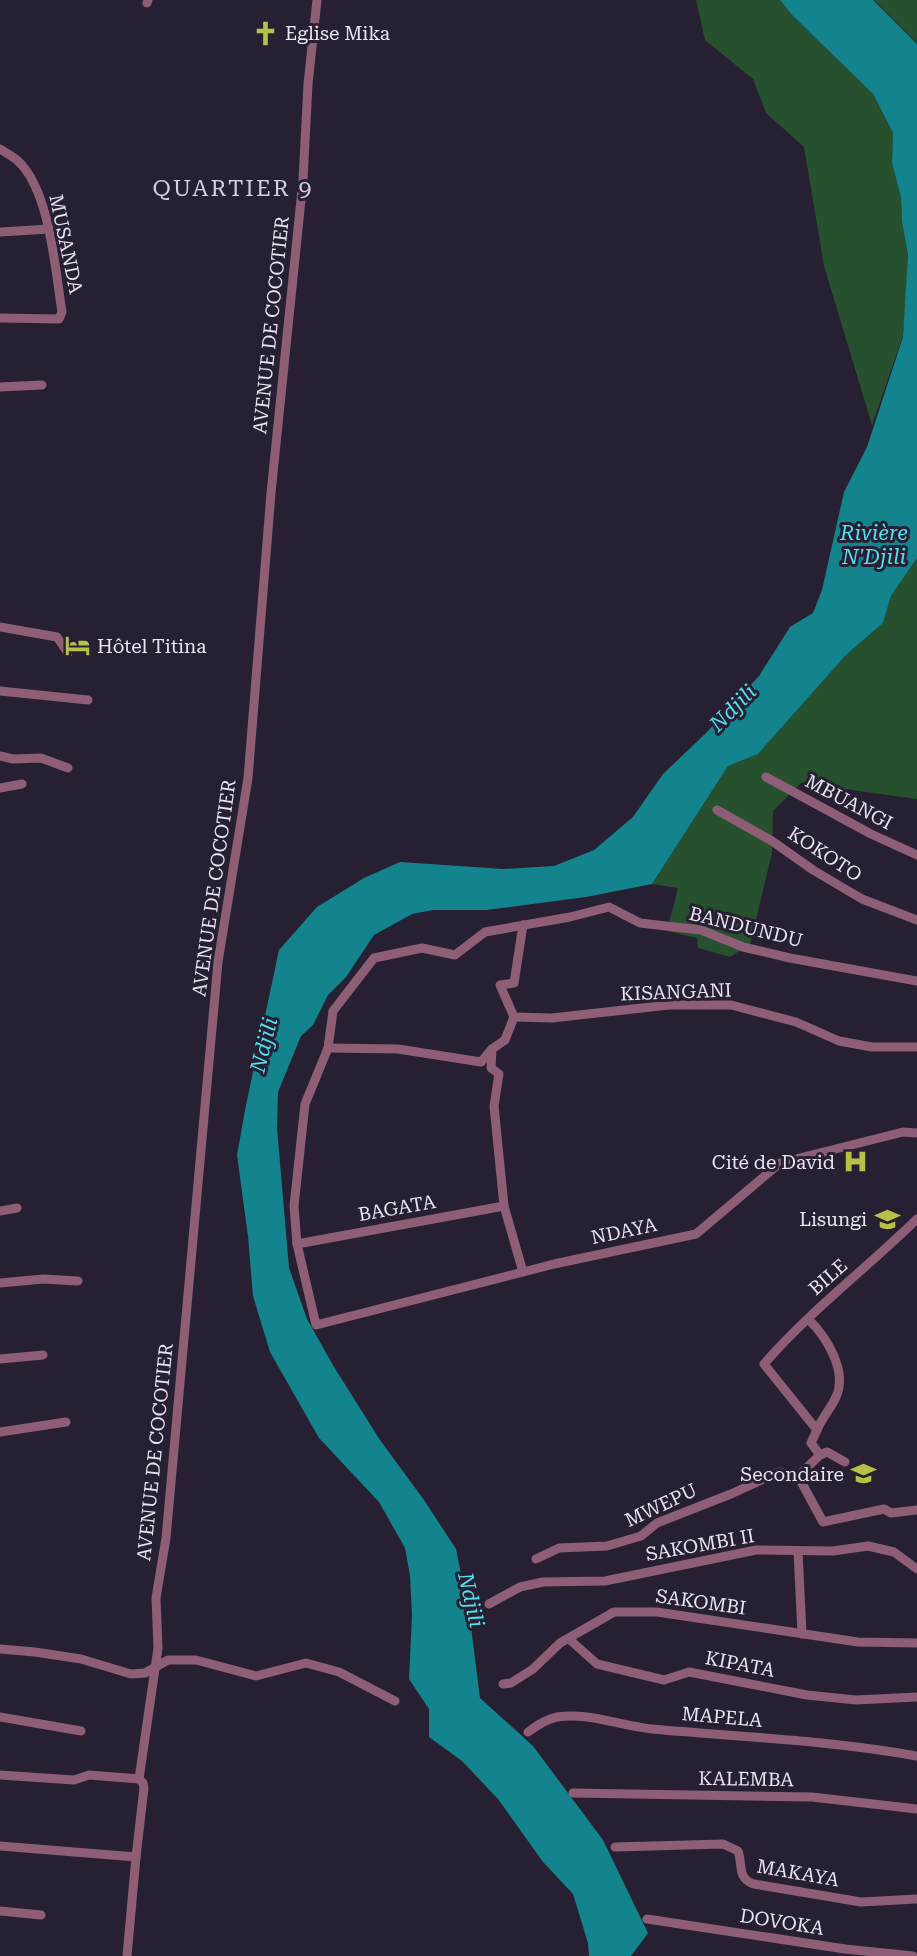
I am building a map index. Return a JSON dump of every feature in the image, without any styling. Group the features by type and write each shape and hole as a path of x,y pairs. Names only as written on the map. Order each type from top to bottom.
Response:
{"street":[{"name":"AVENUE DE COCOTIER","path":"127,1956 144,1788 144,1783 139,1779 158,1628 156,1598 166,1538 218,962 248,778 271,493 303,180 308,84 317,0"},
{"name":"MUSANDA","path":"0,149 19,162 37,191 48,229 62,312 59,319 0,318"},
{"path":"0,232 48,229"},
{"path":"0,387 42,385"},
{"path":"0,627 57,637 68,653"},
{"path":"0,691 89,701"},
{"path":"0,756 41,758 68,768"},
{"name":"MBUANGI","path":"766,777 871,834 917,855"},
{"path":"0,788 22,784"},
{"name":"KOKOTO","path":"718,810 862,899 917,920"},
{"name":"BANDUNDU","path":"523,925 609,907 640,923 701,930 755,950 917,981"},
{"path":"297,1244 294,1206 304,1104 328,1048 333,1011 374,958 422,948 455,956 485,932 523,925 514,983 500,985 513,1017 505,1041 492,1049 481,1062 398,1049 328,1048"},
{"name":"KISANGANI","path":"513,1017 552,1018 669,1005 731,1005 796,1022 839,1041 872,1047 917,1047"},
{"path":"492,1049 491,1068 499,1074 494,1106 504,1206 523,1272"},
{"name":"NDAYA","path":"297,1244 316,1325 523,1272 696,1234 780,1163 903,1132 917,1132"},
{"name":"BAGATA","path":"297,1244 504,1206"},
{"path":"0,1211 17,1208"},
{"name":"BILE","path":"817,1430 764,1364 807,1319 873,1262 917,1219"},
{"path":"0,1283 43,1279 78,1281"},
{"path":"807,1319 815,1326 833,1353 840,1383 836,1397 811,1443 820,1455"},
{"path":"0,1359 43,1355"},
{"path":"0,1432 66,1422"},
{"path":"845,1462 827,1452 820,1455 798,1476 823,1522 884,1509 891,1513 917,1510"},
{"name":"MWEPU","path":"536,1559 559,1548 607,1546 641,1536 657,1523 779,1472 798,1476"},
{"name":"SAKOMBI II","path":"489,1604 520,1587 543,1582 605,1580 756,1550 833,1551 868,1546 894,1552 917,1569"},
{"path":"798,1551 802,1634"},
{"name":"SAKOMBI","path":"503,1684 511,1683 533,1668 560,1643 614,1612 657,1612 858,1642 917,1643"},
{"name":"KIPATA","path":"569,1639 597,1664 664,1680 689,1672 807,1695 856,1700 917,1697"},
{"path":"0,1649 81,1659 131,1674 145,1673 168,1660 196,1660 256,1676 306,1663 339,1672 395,1701"},
{"path":"0,1717 81,1731"},
{"name":"MAPELA","path":"528,1732 555,1717 580,1718 608,1720 647,1728 873,1748 917,1756"},
{"path":"0,1774 74,1780 89,1775 139,1779"},
{"name":"KALEMBA","path":"573,1793 811,1797 917,1809"},
{"name":"MAKAYA","path":"615,1847 723,1844 738,1851 742,1876 754,1884 861,1902 917,1899"},
{"path":"0,1846 136,1857"},
{"path":"0,1911 41,1914"},
{"name":"DOVOKA","path":"647,1919 844,1953 913,1956"}],"green space":[{"path":"696,0 780,0 873,94 893,133 892,163 901,198 908,255 907,288 903,336 872,425 824,266 804,147 766,113 753,79 705,40"},
{"path":"873,0 917,0 917,43 875,1"},
{"path":"917,558 917,799 801,783 773,811 772,853 750,944 730,957 698,948 697,938 667,931 678,888 652,884 728,766 758,754 846,655 883,623 891,596"}],"water":[{"name":"Rivière N'Djili","path":"780,0 873,0 917,44 917,558 891,596 883,623 846,655 758,754 728,766 652,884 586,897 486,910 433,910 412,914 374,935 346,977 328,995 313,1025 301,1036 278,1092 277,1128 289,1268 307,1319 380,1440 456,1549 470,1619 480,1698 533,1746 603,1840 648,1933 631,1956 589,1956 588,1943 573,1894 543,1862 498,1799 462,1761 429,1737 429,1709 409,1679 412,1615 405,1548 379,1502 319,1438 270,1352 253,1296 237,1155 279,950 317,907 364,878 400,862 503,869 554,866 594,850 633,817 663,774 759,676 790,627 813,613 822,590 844,492 867,447 903,337 908,255 901,198 892,163 893,133 873,94"}],"place":[{"name":"Eglise Mika","path":"265,33"},
{"name":"Hôtel Titina","path":"77,646"},
{"name":"Cité de David","path":"855,1162"},
{"name":"Lisungi","path":"887,1219"},
{"name":"Secondaire","path":"864,1474"}],"district":[{"name":"QUARTIER 9","path":"233,188"}],"water label":[{"name":"Ndjili","path":"733,708"},
{"name":"Ndjili","path":"264,1045"},
{"name":"Ndjili","path":"471,1600"}]}
